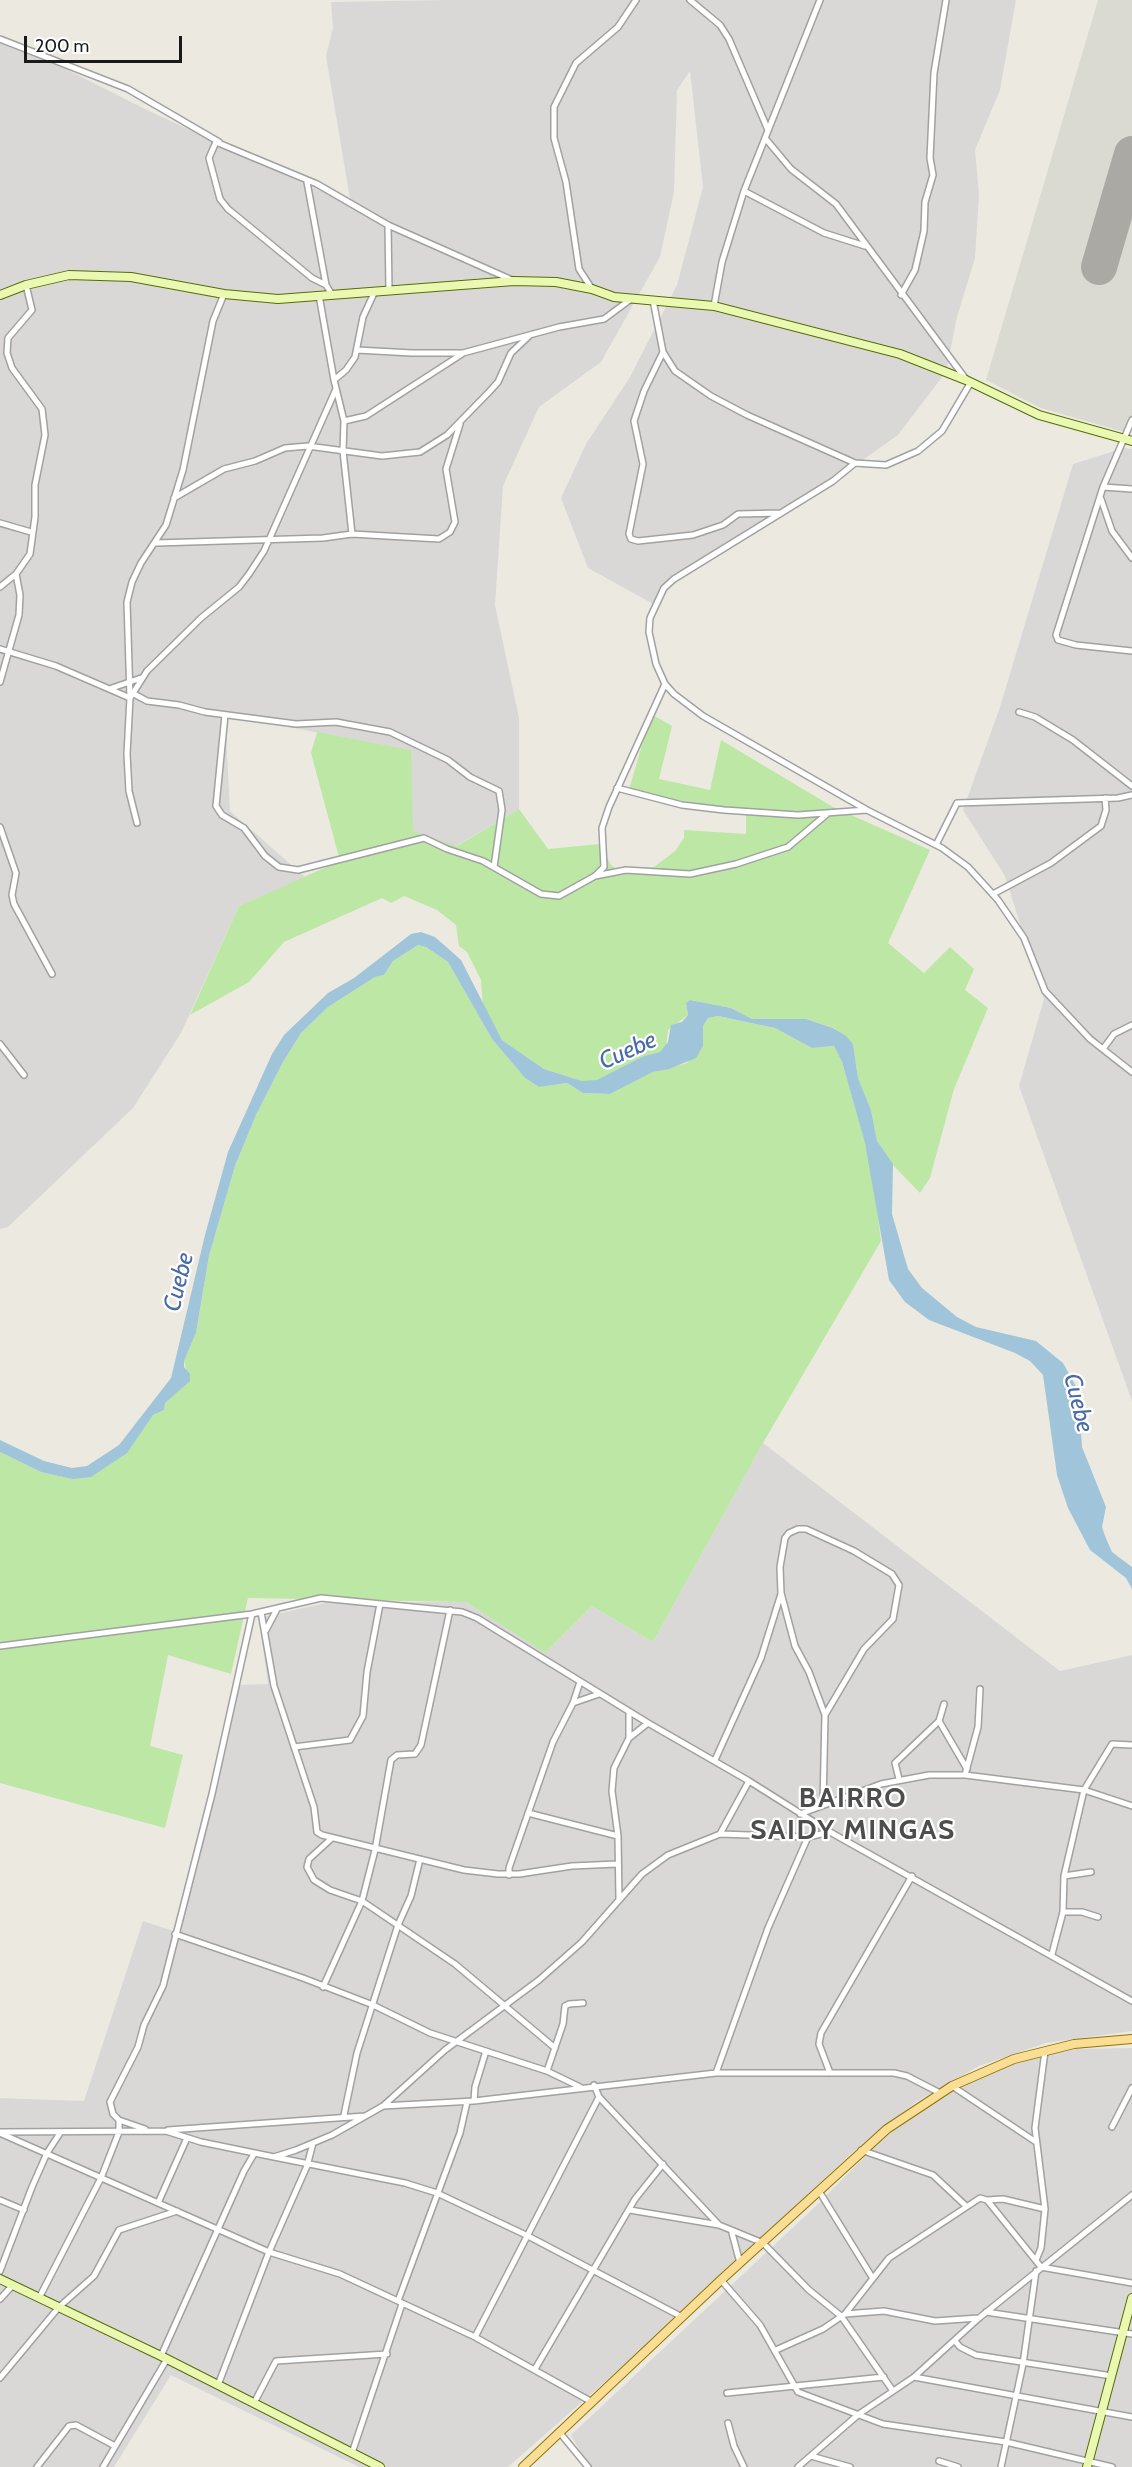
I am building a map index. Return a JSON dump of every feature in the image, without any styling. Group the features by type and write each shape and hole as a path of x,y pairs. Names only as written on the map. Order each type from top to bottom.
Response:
{"main road":[{"path":"523,2467 861,2150 940,2093 984,2070 1045,2049 1105,2040 1132,2039"}],"street":[{"path":"592,289 579,269 568,191 554,138 554,107 576,63 618,27 636,0"},
{"path":"690,0 720,25 729,39 768,130"},
{"path":"714,306 722,262 744,191 820,0"},
{"path":"901,295 915,270 924,231 925,202 933,175 930,158 934,73 946,0"},
{"path":"0,39 128,89 219,142 316,184 388,225 514,281"},
{"path":"765,138 791,169 836,204 901,295 969,381"},
{"path":"219,142 214,145 209,158 220,199 228,209 312,278 326,285"},
{"path":"307,182 326,285 331,293"},
{"path":"744,191 824,233 865,246"},
{"path":"388,225 389,291"},
{"path":"0,295 26,285 69,275 102,274 224,294 278,299 331,293 514,281 556,282 592,289 614,297 714,306 900,354 969,381 1039,415 1132,441"},
{"path":"0,587 16,574 30,554 31,532 35,517 34,485 45,435 44,413 12,368 7,343 32,310 26,285"},
{"path":"334,380 351,364 357,350 363,317 375,291"},
{"path":"136,823 129,791 127,753 132,696 129,681 127,602 141,563 166,525 183,470 213,321 224,294"},
{"path":"319,294 334,380 344,421 343,451 351,506 352,534"},
{"path":"357,350 463,353 604,319 631,299"},
{"path":"653,300 663,352 675,371 711,396 779,432 855,463 886,465 918,451 942,430 969,381"},
{"path":"174,498 224,469 255,461 285,448 309,446 382,456 415,454 442,439 498,382 511,353 529,336"},
{"path":"663,352 644,391 634,420 643,464 629,534 632,539 638,541 693,535 723,525 738,514 782,513"},
{"path":"344,421 366,416 463,353"},
{"path":"132,696 141,678 201,618 239,587 264,551 336,389"},
{"path":"156,543 267,540 352,534 438,539 450,532 456,514 446,469 462,419"},
{"path":"1132,420 1103,487 1056,638 1076,645 1132,651"},
{"path":"855,463 833,481 674,579 664,588 650,618 649,632 656,664 665,684 674,694 703,716 867,810 936,845 968,867 993,894 1027,943 1045,991 1073,1023 1132,1072"},
{"path":"1103,487 1132,489"},
{"path":"1101,498 1112,531 1132,558"},
{"path":"0,523 31,532"},
{"path":"0,682 19,615 20,595 16,574"},
{"path":"0,649 147,701 225,715 296,724 336,722 390,732 448,760 470,777 499,791 502,810 494,867"},
{"path":"112,688 141,678"},
{"path":"225,715 216,806 222,815 244,828 264,856 279,867 298,870 420,837 494,867 541,894 559,896 595,876 604,867 602,828 617,788 632,760 665,684"},
{"path":"1019,712 1035,717 1073,740 1132,786"},
{"path":"617,788 682,805 779,815 867,810"},
{"path":"936,845 957,803 1106,798 1132,795"},
{"path":"993,894 1051,863 1101,826 1106,810 1106,798"},
{"path":"595,876 626,870 690,874 736,864 788,848 828,813"},
{"path":"0,827 16,873 12,894 14,904 52,974"},
{"path":"1103,1049 1114,1034 1132,1025"},
{"path":"0,1044 24,1075"},
{"path":"823,1804 825,1715 809,1672 795,1646 781,1593 780,1567 786,1538 789,1533 798,1529 806,1529 854,1551 898,1580 899,1594 893,1619 864,1649 825,1715"},
{"path":"715,1760 761,1658 781,1593"},
{"path":"0,1646 80,1634 252,1614 321,1598 450,1610 477,1618 629,1712 715,1760 830,1832 1052,1954 1132,2001"},
{"path":"294,1747 350,1740 363,1716 367,1672 380,1604"},
{"path":"266,1630 277,1609"},
{"path":"323,1987 362,1900 375,1850 391,1760 397,1755 415,1754 421,1745 450,1610"},
{"path":"261,1612 266,1630 272,1677 314,1807 317,1832 375,1850 464,1870 498,1874 509,1875 573,1866 617,1864"},
{"path":"39,2298 101,2178 119,2132 119,2120 111,2109 112,2095 138,2047 144,2025 163,1986 213,1794 252,1614"},
{"path":"509,1875 509,1868 553,1742 573,1702 579,1682"},
{"path":"966,1772 978,1727 980,1689"},
{"path":"573,1702 599,1694"},
{"path":"899,1779 895,1764 939,1721 944,1704"},
{"path":"629,1712 629,1738"},
{"path":"939,1721 966,1772"},
{"path":"619,1900 618,1836 612,1791 614,1768 629,1738 648,1723"},
{"path":"1052,1954 1064,1912 1064,1876 1084,1790 1112,1744 1132,1745"},
{"path":"800,1814 899,1779 966,1772 1084,1790 1132,1806"},
{"path":"720,1834 749,1781"},
{"path":"528,1813 618,1836"},
{"path":"274,2157 313,2143 383,2106 402,2086 506,2007 582,1942 653,1865 688,1845 720,1834 808,1837 830,1832"},
{"path":"716,2073 768,1928 808,1837"},
{"path":"332,1838 309,1859 308,1872 314,1880 330,1890 362,1900 455,1964 555,2048"},
{"path":"344,2115 357,2054 398,1925 411,1896 420,1859"},
{"path":"498,1874 509,1868"},
{"path":"1064,1876 1091,1872"},
{"path":"830,2073 819,2044 821,2033 912,1876"},
{"path":"1064,1912 1082,1912 1098,1917"},
{"path":"176,1934 186,1940 225,1951 373,2006 430,2033 547,2071 581,2088"},
{"path":"173,1944 186,1940"},
{"path":"547,2071 558,2040 565,2007 569,2004 583,2003"},
{"path":"549,2041 558,2040"},
{"path":"1036,2260 1041,2248 1045,2208 1036,2142 1036,2112 1045,2049"},
{"path":"474,2101 475,2087 486,2051"},
{"path":"383,2106 467,2102 594,2085 716,2073 894,2073 907,2076 940,2093"},
{"path":"594,2085 599,2097 719,2225 732,2233 763,2243 808,2290 843,2315 892,2391"},
{"path":"952,2086 1036,2142"},
{"path":"1112,2127 1132,2088"},
{"path":"475,2337 599,2097"},
{"path":"352,2453 387,2354 400,2303 437,2193 460,2133 467,2102"},
{"path":"0,2132 166,2131 344,2115 366,2116"},
{"path":"119,2120 150,2130"},
{"path":"166,2131 254,2154 405,2183 437,2193 528,2236 682,2317"},
{"path":"0,2132 269,2252 340,2274 475,2337 592,2402"},
{"path":"0,2271 47,2152 60,2133"},
{"path":"158,2204 188,2138"},
{"path":"218,2385 269,2252 307,2166 313,2143"},
{"path":"861,2150 933,2175 966,2206"},
{"path":"103,2467 164,2358 244,2171 254,2154"},
{"path":"535,2369 592,2270 630,2210 663,2164"},
{"path":"819,2190 872,2277"},
{"path":"798,2467 859,2414 914,2377 986,2312 1132,2195"},
{"path":"776,2350 823,2329 843,2315 889,2258 980,2198 1003,2199 1045,2208"},
{"path":"0,2200 24,2210"},
{"path":"987,2200 1036,2260 1038,2269 1023,2364 1000,2467"},
{"path":"630,2210 719,2225"},
{"path":"0,2378 59,2307 94,2276 110,2249 112,2238 119,2230 177,2211"},
{"path":"732,2233 740,2264"},
{"path":"1038,2269 1132,2283"},
{"path":"0,2279 164,2358 380,2467"},
{"path":"721,2280 760,2325 776,2350 792,2386 798,2392 883,2424 1006,2442 1088,2464 1112,2467"},
{"path":"0,2299 13,2285"},
{"path":"1088,2464 1112,2376 1128,2333 1132,2298"},
{"path":"843,2315 884,2311 935,2320 979,2318"},
{"path":"986,2312 1128,2333"},
{"path":"955,2341 960,2347 976,2355 1112,2376"},
{"path":"254,2403 276,2361 387,2354"},
{"path":"727,2393 884,2377"},
{"path":"914,2377 1104,2409 1132,2417"},
{"path":"728,2422 734,2446 744,2467"},
{"path":"37,2467 69,2426 75,2425 115,2446"},
{"path":"560,2433 588,2467"},
{"path":"811,2456 850,2467"},
{"path":"939,2461 958,2467"}],"shaded area":[{"path":"1016,0 1000,90 975,150 979,194 975,258 957,317 946,372 898,435 833,481 674,579 655,605 588,568 561,498 586,444 630,377 677,285 703,187 690,71 677,90 674,192 660,257 601,362 539,407 503,486 495,605 519,718 519,809 456,846 412,831 410,750 225,715 230,811 305,877 239,906 181,1033 133,1108 8,1227 0,1229 0,40 24,48 143,108 351,205 326,56 333,28 331,2"},
{"path":"1098,0 1132,0 1132,417 1124,432 1041,408 986,380"},
{"path":"1124,448 1132,449 1132,1401 1019,1086 1044,999 1005,876 963,810 1000,707 1073,464"},
{"path":"763,1443 1060,1671 1132,1655 1132,2031 1046,2043 979,2066 916,2102 853,2152 648,2344 508,2467 359,2467 171,2375 114,2467 0,2467 0,2098 84,2101 143,1921 176,1932 240,1685 268,1684 259,1618 330,1602 466,1602 545,1653 592,1606 653,1642"},
{"path":"1132,2048 1132,2467 589,2467 571,2435 817,2205 879,2142 923,2108 962,2086 1027,2059 1077,2049"}],"green space":[{"path":"651,714 672,726 659,779 710,790 721,740 833,807 930,850 888,943 924,973 950,947 974,969 965,990 988,1008 954,1089 930,1178 920,1193 888,1160 877,1142 871,1110 858,1078 853,1044 834,1028 806,1019 752,1019 731,1008 690,1000 686,1003 688,1015 668,1030 666,1046 660,1052 644,1056 620,1071 597,1081 582,1081 544,1069 502,1040 483,1007 481,980 467,952 459,946 456,925 437,910 404,896 391,903 382,898 284,942 249,982 190,1015 239,906 340,861 311,753 317,732 411,750 413,831 457,846 519,809 548,849 600,844 611,865 623,874 654,867 675,851 684,838 684,830 746,834 746,810 628,793"},
{"path":"418,945 426,947 448,962 492,1039 525,1078 539,1087 567,1083 583,1093 610,1094 653,1072 687,1063 702,1046 703,1026 708,1018 718,1016 775,1028 812,1048 834,1046 842,1062 865,1142 873,1178 881,1241 763,1443 653,1642 592,1606 545,1653 466,1602 248,1598 231,1674 168,1655 150,1746 183,1755 165,1828 0,1783 0,1452 41,1472 72,1479 143,1428 153,1415 164,1410 165,1403 189,1381 184,1361 196,1333 209,1256 235,1166 256,1115 283,1062 301,1033 328,1007 375,977 384,975 393,961"}],"water":[{"name":"Cuebe","path":"421,932 435,937 461,960 502,1040 544,1069 582,1081 597,1080 644,1056 660,1052 668,1042 671,1025 682,1022 688,1015 686,1003 690,1000 731,1008 752,1019 806,1019 833,1028 846,1036 853,1044 858,1078 871,1110 877,1141 893,1164 892,1214 908,1269 922,1288 957,1317 976,1327 1036,1341 1063,1363 1078,1390 1082,1447 1106,1507 1102,1527 1112,1552 1132,1567 1132,1589 1126,1578 1090,1550 1068,1508 1057,1475 1043,1375 1030,1361 1015,1353 929,1320 905,1302 889,1280 865,1143 842,1062 834,1046 812,1048 775,1028 718,1016 708,1018 703,1026 703,1046 696,1058 669,1069 653,1072 610,1094 583,1093 567,1083 539,1087 525,1078 492,1039 448,962 426,947 418,945 393,961 384,975 375,977 328,1007 301,1033 283,1062 256,1115 235,1166 209,1256 196,1333 184,1361 184,1367 190,1374 190,1381 165,1403 164,1410 153,1415 127,1453 91,1477 72,1479 41,1472 0,1452 0,1440 44,1461 72,1468 87,1466 119,1445 171,1378 205,1235 228,1152 272,1054 284,1035 328,993 354,978 411,934"}],"runway":[{"path":"1099,267 1132,154"}],"district":[{"name":"BAIRRO SAIDY MINGAS","path":"853,1815"}]}
